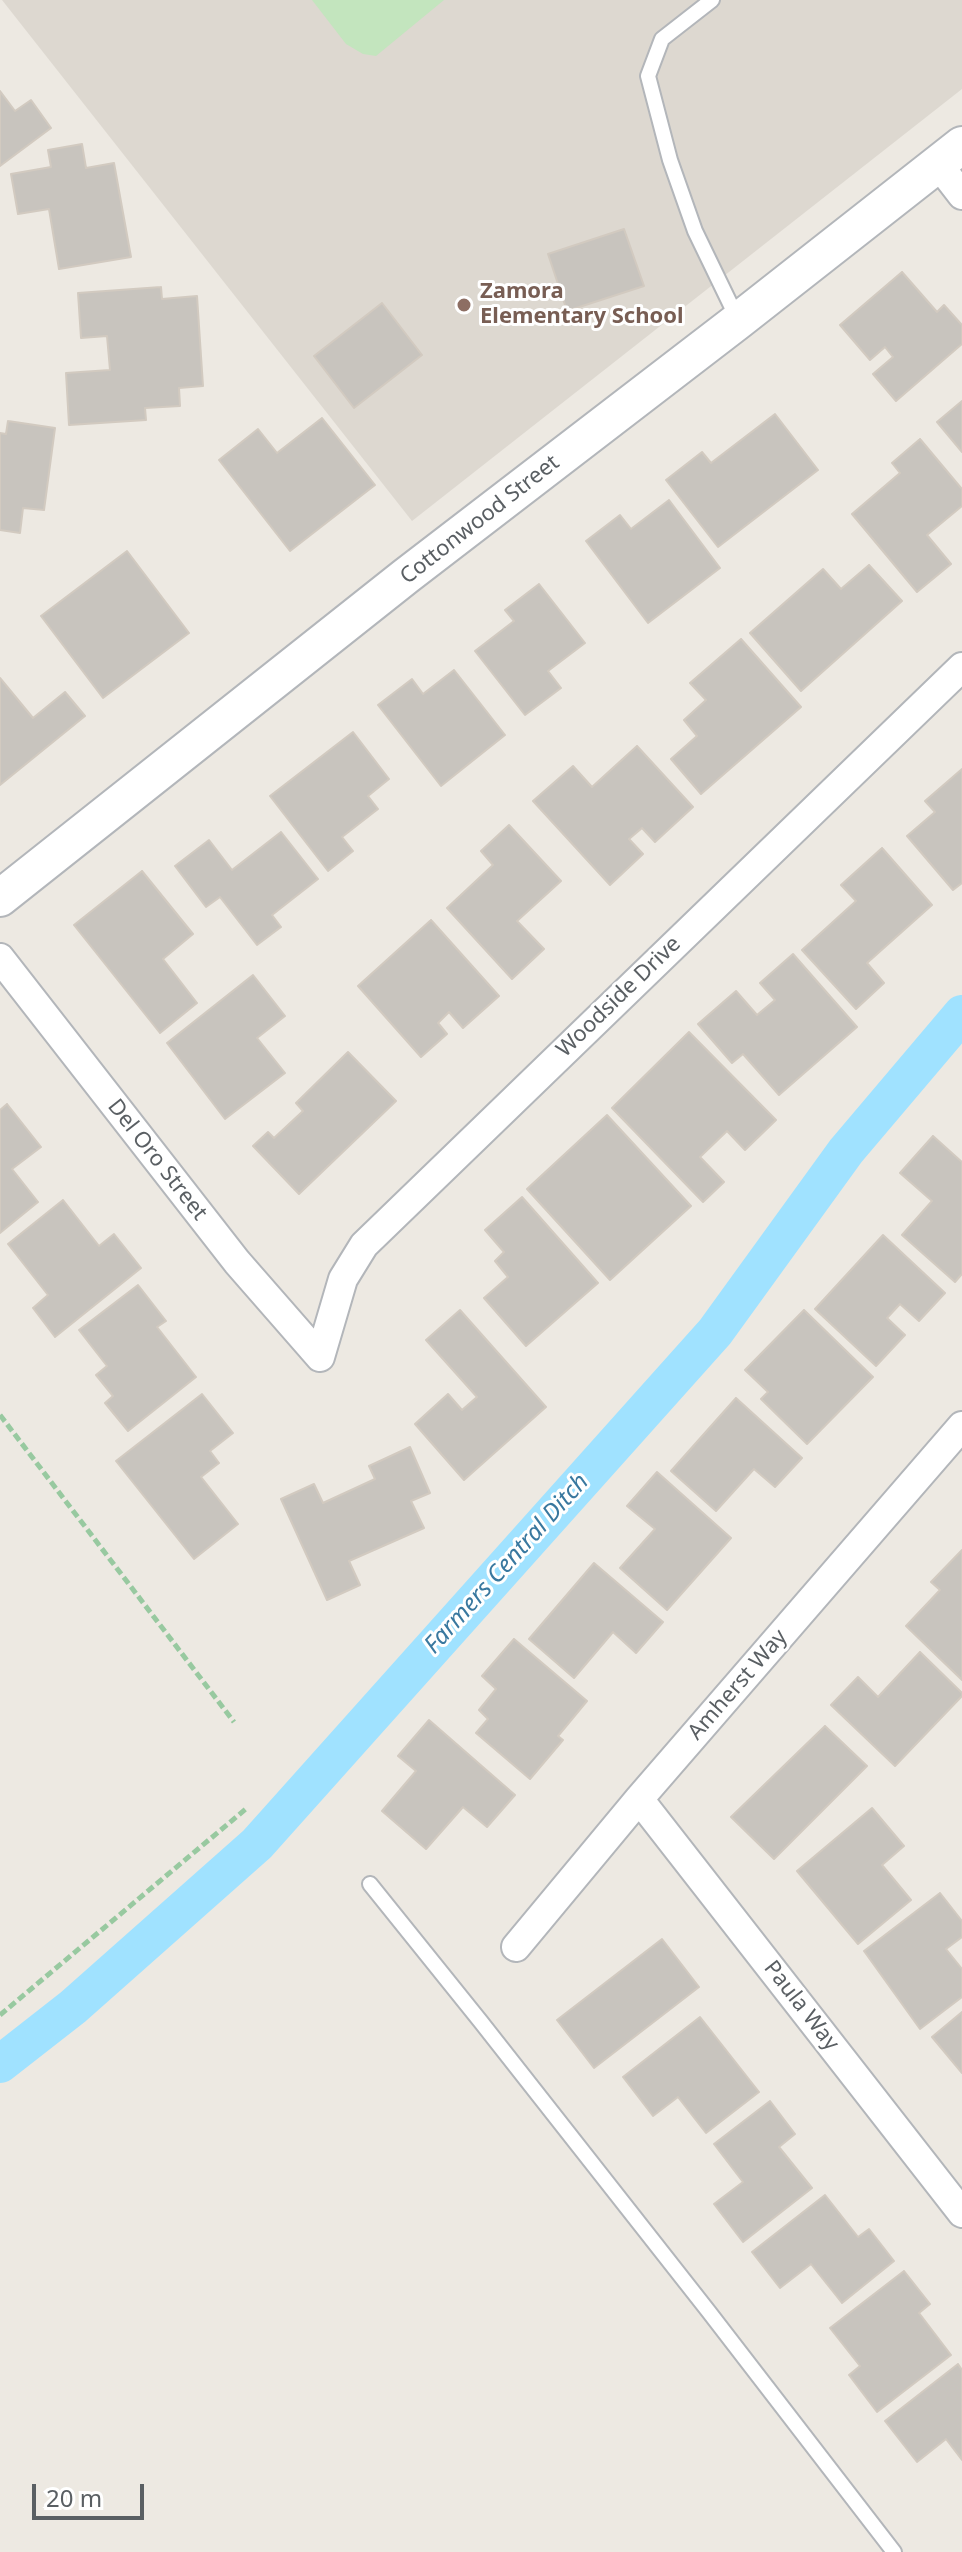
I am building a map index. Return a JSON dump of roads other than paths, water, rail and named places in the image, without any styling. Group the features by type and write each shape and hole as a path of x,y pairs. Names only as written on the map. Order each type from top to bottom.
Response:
{"street":[{"name":"Cottonwood Street","path":"0,898 406,576 950,154"},
{"path":"950,154 962,195"},
{"name":"Woodside Drive","path":"320,1357 343,1279 364,1245 962,667"},
{"name":"Del Oro Street","path":"0,958 237,1262 320,1357"},
{"name":"Amherst Way","path":"516,1947 639,1799 962,1426"},
{"name":"Paula Way","path":"639,1799 962,2213"}],"lane":[{"path":"712,0 662,39 648,76 670,160 695,231 738,321"},
{"path":"370,1884 700,2300 894,2552"}],"waterway":[{"name":"Farmers Central Ditch","path":"0,2064 73,2007 257,1844 715,1332 846,1151 962,1014"}],"place":[{"name":"Zamora Elementary School","path":"464,305"}]}
